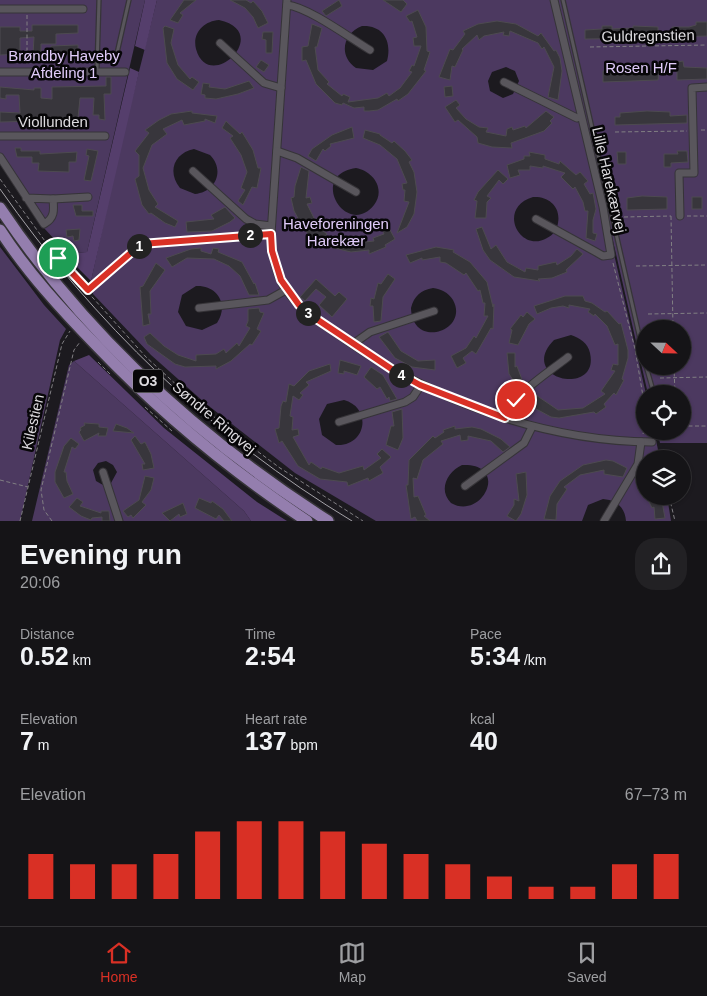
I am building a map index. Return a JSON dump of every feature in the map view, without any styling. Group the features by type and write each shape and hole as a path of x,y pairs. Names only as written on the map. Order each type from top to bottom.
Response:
{"main road":[{"name":"Søndre Ringvej","path":"0,208 63,292 136,371 187,417 244,463 328,521"},
{"name":"Søndre Ringvej","path":"0,230 61,308 131,382 206,448 306,521"}],"street":[{"name":"Lille Harekærvej","path":"536,219 596,252 609,257 612,253 603,207 580,117 554,0"},
{"path":"370,50 287,3 271,230 272,251 286,290 312,316 352,344 420,385 532,427 565,434 652,442"},
{"path":"0,9 83,9"},
{"path":"220,43 264,83 281,88"},
{"path":"0,72 125,72"},
{"name":"Lille Harekærvej","path":"504,82 573,117 580,117"},
{"path":"680,216 679,173 694,173 692,88 707,87"},
{"name":"Viollunden","path":"0,136 105,136"},
{"path":"277,150 297,158 356,192"},
{"path":"0,157 44,224 54,214 53,199"},
{"path":"194,171 246,219 271,230"},
{"path":"26,198 88,198"},
{"path":"199,308 268,300 286,290"},
{"path":"352,344 370,332 434,311"},
{"path":"505,418 508,409 516,400 568,358"},
{"path":"340,422 405,402 413,397 420,385"},
{"path":"465,486 524,443 532,427"},
{"path":"604,521 638,464 641,442"},
{"path":"103,472 119,521"}],"lane":[{"path":"97,68 99,0"},
{"path":"115,62 129,0"},
{"path":"563,0 636,321"}],"path":[{"path":"27,10 28,73"},
{"name":"Guldregnstien","path":"590,47 707,45"},
{"path":"615,132 707,130"},
{"path":"0,179 58,258 146,357 191,398 280,468 363,521"},
{"path":"624,217 671,216 673,320"},
{"path":"680,216 707,216"},
{"path":"88,290 141,244 271,230"},
{"path":"609,257 613,259 635,349 641,385"},
{"path":"636,266 707,264"},
{"path":"648,314 707,313"},
{"name":"Kilestien","path":"20,521 62,344 70,331"},
{"path":"52,521 44,510 41,490 74,350 80,342"},
{"path":"675,375 675,385"},
{"path":"660,378 707,377"},
{"path":"691,426 707,426"},
{"path":"0,480 28,487"},
{"path":"671,505 675,521"}],"green space":[{"name":"Brøndby Haveby Afdeling 1","path":"0,0 145,0 87,252 74,253 57,242 43,227 0,161"},
{"name":"Haveforeningen Harekær","path":"157,0 556,0 636,350 636,375 642,375 644,385 636,385 636,440 656,440 658,450 636,450 636,505 668,505 671,521 626,521 624,512 619,505 603,499 588,505 582,521 376,521 295,473 205,403 151,355 93,294 91,281 123,135","holes":["219,20 234,27 240,36 239,47 233,56 223,63 213,66 203,61 196,49 195,43 200,29","362,26 370,26 376,28 385,36 388,47 387,61 373,70 356,68 350,63 345,51 345,45 347,39 356,29","506,67 515,71 519,81 513,94 503,98 490,91 488,81 492,72","194,149 210,155 217,167 216,179 213,185 195,194 180,188 174,176 173,170 177,159 187,151","356,168 368,173 372,177 376,182 379,193 374,205 363,213 353,215 336,202 333,192 334,182 342,173","533,197 544,198 552,203 557,212 556,230 547,238 537,241 528,240 516,228 514,219 516,210 522,203","196,286 210,289 215,293 219,297 222,309 217,323 202,330 186,326 178,312 182,295","433,288 447,293 453,300 456,311 454,320 447,327 439,331 429,332 420,329 414,321 411,308 419,294","571,335 583,341 589,349 590,367 583,375 573,379 562,378 551,373 545,365 545,354 554,340","344,400 353,404 359,411 362,418 362,426 354,440 346,444 336,445 322,435 319,419 327,404","462,465 477,467 485,473 488,481 487,490 473,504 462,506 451,503 445,493 445,487 448,477"]},
{"name":"Rosen H/F","path":"558,0 707,0 707,443 660,443 659,440 691,440 691,385 646,385 644,375 691,375 691,320 636,320 636,341"},
{"path":"0,247 44,305 66,329 60,340 20,521 0,521"},
{"path":"74,361 244,511 251,521 32,521 69,365","holes":["106,461 113,465 117,472 111,483 103,485 96,481 93,470 98,463"]}],"shaded area":[{"path":"145,0 157,0 145,50 135,46"},
{"path":"130,68 139,72 91,281 74,264 74,253 87,252"},
{"path":"89,355 164,428 257,502 287,521 251,521 244,511 74,361"}],"building":[{"path":"184,0 196,0 180,13 183,15 178,23 170,20"},
{"path":"230,0 246,0 251,3 253,1 262,11 268,23 258,28 253,17 245,8"},
{"path":"339,0 342,6 326,16 322,11"},
{"path":"383,0 403,0 407,4 401,12"},
{"path":"418,10 426,27 427,51 430,52 424,70 426,71 408,94 378,110 364,111 364,107 354,108 343,103 342,105 335,103 316,84 306,60 302,61 302,47 308,46 312,24 322,28 317,47 315,47 318,70 329,82 327,84 342,96 343,94 350,97 348,102 378,98 387,93 389,96 400,88 412,72 409,71 412,65 414,66 421,46 414,46 413,38 417,37 412,21 410,22 406,16"},
{"path":"497,21 516,24 538,36 541,33 554,51 556,50 560,58 562,71 558,100 548,97 554,67 544,47 542,49 538,43 510,31 509,36 503,35 504,32 484,36 479,40 477,35 462,49 455,67 452,66 450,80 439,77 450,49 453,50 465,34 463,31 478,24"},
{"path":"696,22 707,22 707,36 673,37 672,27 689,27 696,25"},
{"path":"32,25 78,25 78,33 56,34 56,44 41,44 41,54 33,54 34,37 20,38 20,54 0,55 0,27 20,27 20,31 32,31"},
{"path":"165,26 174,29 171,43 178,65 190,79 192,77 199,82 193,90 177,79 167,63 163,28"},
{"path":"602,26 612,26 612,29 633,28 633,26 658,27 658,38 585,39 585,30 602,29"},
{"path":"263,32 273,32 272,53 266,53 266,40 262,39"},
{"path":"78,45 78,55 61,55 61,58 53,58 51,55 51,46"},
{"path":"261,60 269,65 264,72 256,67"},
{"path":"683,61 684,67 707,68 707,79 677,80 677,62"},
{"path":"627,68 659,71 658,80 603,82 603,71"},
{"path":"106,77 111,77 111,94 104,94 105,120 99,119 99,115 93,115 94,98 80,98 78,118 38,118 38,121 0,122 0,112 20,113 19,95 6,95 6,99 0,98 0,87 34,90 34,88 41,88 41,98 52,99 52,87 106,86"},
{"path":"249,81 254,88 238,94 216,99 205,98 205,95 201,94 203,83 210,84 209,87 225,89"},
{"path":"452,86 453,96 445,97 444,87"},
{"path":"456,100 460,105 456,108 466,119 479,127 488,128 486,132 506,136 507,129 512,127 513,130 525,126 526,128 546,111 554,117 550,121 552,123 544,131 511,143 512,148 492,147 478,143 477,137 458,120 455,122 445,107"},
{"path":"192,111 192,113 217,116 215,123 205,119 205,121 184,125 182,120 163,129 167,134 152,145 143,168 149,190 158,204 155,207 178,221 175,227 165,223 151,213 149,214 142,205 135,179 139,176 139,155 135,151 149,133 145,130 159,120 171,114"},
{"path":"670,112 670,116 687,115 687,123 615,125 615,117 620,117 620,113"},
{"path":"226,121 240,134 242,132 253,150 258,168 261,168 257,188 252,187 243,205 238,201 245,190 241,188 247,172 241,155 230,138 233,136 222,128"},
{"path":"352,127 354,138 330,144 331,146 325,151 323,149 316,161 308,156 312,149 332,135"},
{"path":"365,130 380,134 392,143 394,141 412,160 409,162 414,172 417,192 414,214 407,227 397,233 409,202 404,201 405,190 403,190 402,184 407,183 397,159 380,145 363,138"},
{"path":"15,148 21,148 21,151 40,151 40,154 77,152 76,162 69,162 69,172 38,171 39,163 32,163 32,157 17,157"},
{"path":"87,149 98,151 91,181 84,180 89,156 86,155"},
{"path":"677,151 687,151 688,162 671,163 671,167 664,167 664,154 678,154"},
{"path":"529,152 545,155 545,159 559,164 560,161 576,175 580,172 588,181 584,184 590,194 593,193 596,209 593,220 593,233 597,234 595,241 586,238 588,211 585,211 583,202 575,187 573,189 561,177 565,173 543,166 543,168 530,166 530,170 518,170 520,175 510,178 507,165 524,159 524,156 530,156"},
{"path":"617,152 626,152 626,164 618,164"},
{"path":"301,167 309,171 306,198 310,197 312,203 307,204 315,220 318,218 322,223 317,226 327,234 320,243 306,232 309,230 303,220 300,222 294,211 291,198 294,197 295,186"},
{"path":"498,170 508,179 503,184 499,180 487,196 491,198 487,202 486,218 475,218 477,201 474,200 478,192"},
{"path":"642,196 667,197 667,209 627,210 627,198"},
{"path":"692,197 702,197 702,209 692,209"},
{"path":"73,205 82,205 82,211 93,211 93,216 76,216"},
{"path":"225,207 235,218 230,222 212,231 187,232 186,222 214,219 211,215"},
{"path":"482,227 491,249 496,245 507,262 525,272 526,268 538,270 538,266 556,262 557,265 571,256 577,249 583,254 566,270 567,272 552,278 538,279 540,281 514,277 490,260 483,250 476,229"},
{"path":"389,228 395,239 385,245 386,247 369,254 369,250 351,252 330,247 333,236 355,243 374,241 373,238 384,234 383,232"},
{"path":"80,229 79,240 74,241 73,236 67,237 66,230"},
{"path":"436,247 454,250 453,252 470,262 487,282 493,307 494,304 493,329 491,328 476,354 472,351 463,358 466,363 457,368 451,356 466,348 474,336 476,338 488,316 484,316 485,303 483,303 480,290 478,291 466,273 464,275 446,263 440,262 440,257 422,260 422,258 410,263 406,255"},
{"path":"201,248 201,251 211,254 213,248 219,249 218,252 242,262 255,283 259,295 249,295 240,276 229,266 214,259 187,258 172,267 166,258 191,249"},
{"path":"156,263 165,270 150,291 151,314 148,314 150,324 143,326 140,287 143,286"},
{"path":"388,274 395,279 383,297 381,321 374,322 373,306 370,306 371,298 374,299 378,283 381,284"},
{"path":"316,279 335,296 339,292 347,299 332,317 319,305 326,297 316,289 305,301 300,297"},
{"path":"565,296 583,296 585,301 592,303 605,312 607,311 619,324 621,323 628,350 628,358 622,379 624,380 616,395 614,393 604,404 606,407 596,414 594,412 559,418 551,417 525,403 533,393 558,410 583,408 605,394 601,391 615,371 611,370 613,364 618,365 618,344 615,345 607,326 595,314 594,316 588,312 590,309 569,305 569,308 563,306 551,308 537,314 534,306"},
{"path":"259,308 260,312 264,313 257,329 261,331 252,345 250,344 231,361 216,369 216,366 185,367 175,364 147,344 144,337 150,333 164,346 178,355 196,361 196,355 216,354 224,349 226,353 237,343 239,346 250,328 246,326 248,309"},
{"path":"527,312 535,319 529,324 518,345 509,343 512,330 510,329 521,315 523,317"},
{"path":"388,332 401,351 418,361 435,360 435,370 412,367 395,358 379,337"},
{"path":"507,353 515,353 515,367 517,366 524,385 519,389 509,374"},
{"path":"340,360 361,366 357,375 344,371 344,374 338,373"},
{"path":"330,364 331,371 306,382 309,385 300,393 303,395 299,400 293,396 290,416 293,417 292,430 298,429 299,435 293,437 309,465 311,462 321,469 322,467 339,473 363,466 364,470 381,458 377,454 382,449 391,457 380,467 383,473 369,481 368,478 348,486 347,482 320,479 298,466 282,441 279,443 275,429 279,428 281,406 283,401 286,402 289,384 294,386 309,371"},
{"path":"371,367 383,375 397,399 390,401 389,397 387,399 380,387 377,389 364,377"},
{"path":"402,409 403,438 398,450 386,445 391,426 394,426 392,412"},
{"path":"84,423 99,424 99,427 108,428 106,436 98,436 99,433 84,441 79,432 80,428 85,425"},
{"path":"116,424 127,428 134,433 113,431"},
{"path":"455,426 455,429 472,427 481,429 501,439 510,447 503,452 491,441 468,436 468,440 461,441 460,435 441,441 443,444 423,460 417,479 413,478 414,497 418,496 426,515 424,516 430,521 417,521 415,517 411,519 406,485 408,485 409,460 433,436 435,438 444,432 443,430"},
{"path":"135,436 141,444 145,442 151,454 154,468 143,470 142,464 145,464 131,440"},
{"path":"71,438 79,444 75,449 72,447 64,472 66,472 67,481 73,494 64,498 55,482 55,472 64,446"},
{"path":"606,460 613,461 627,468 623,477 604,474 604,470 580,475 564,487 567,489 557,504 556,520 544,519 550,496 560,481 583,465"},
{"path":"526,472 527,495 521,514 516,521 507,516 514,505 514,499 519,501 516,474"},
{"path":"145,476 154,478 151,490 142,502 146,505 133,518 131,515 128,517 123,511 139,500"},
{"path":"77,498 83,502 80,506 101,513 101,511 109,511 110,521 102,521 102,517 92,518 91,520 81,516 69,507"},
{"path":"199,498 211,503 212,501 223,509 232,521 224,521 219,515 216,519 195,508"},
{"path":"183,503 187,514 180,517 179,514 170,521 162,513"},
{"path":"650,505 663,505 665,518 655,519 654,507 652,508"}],"tram line":[{"path":"0,189 36,238 75,285 116,331 158,373 203,414 251,452 300,488 352,521"}],"route":[{"path":"58,258 88,290 141,244 271,234 276,269 286,290 312,316 352,344 420,385 505,418 510,405 516,400"}]}
